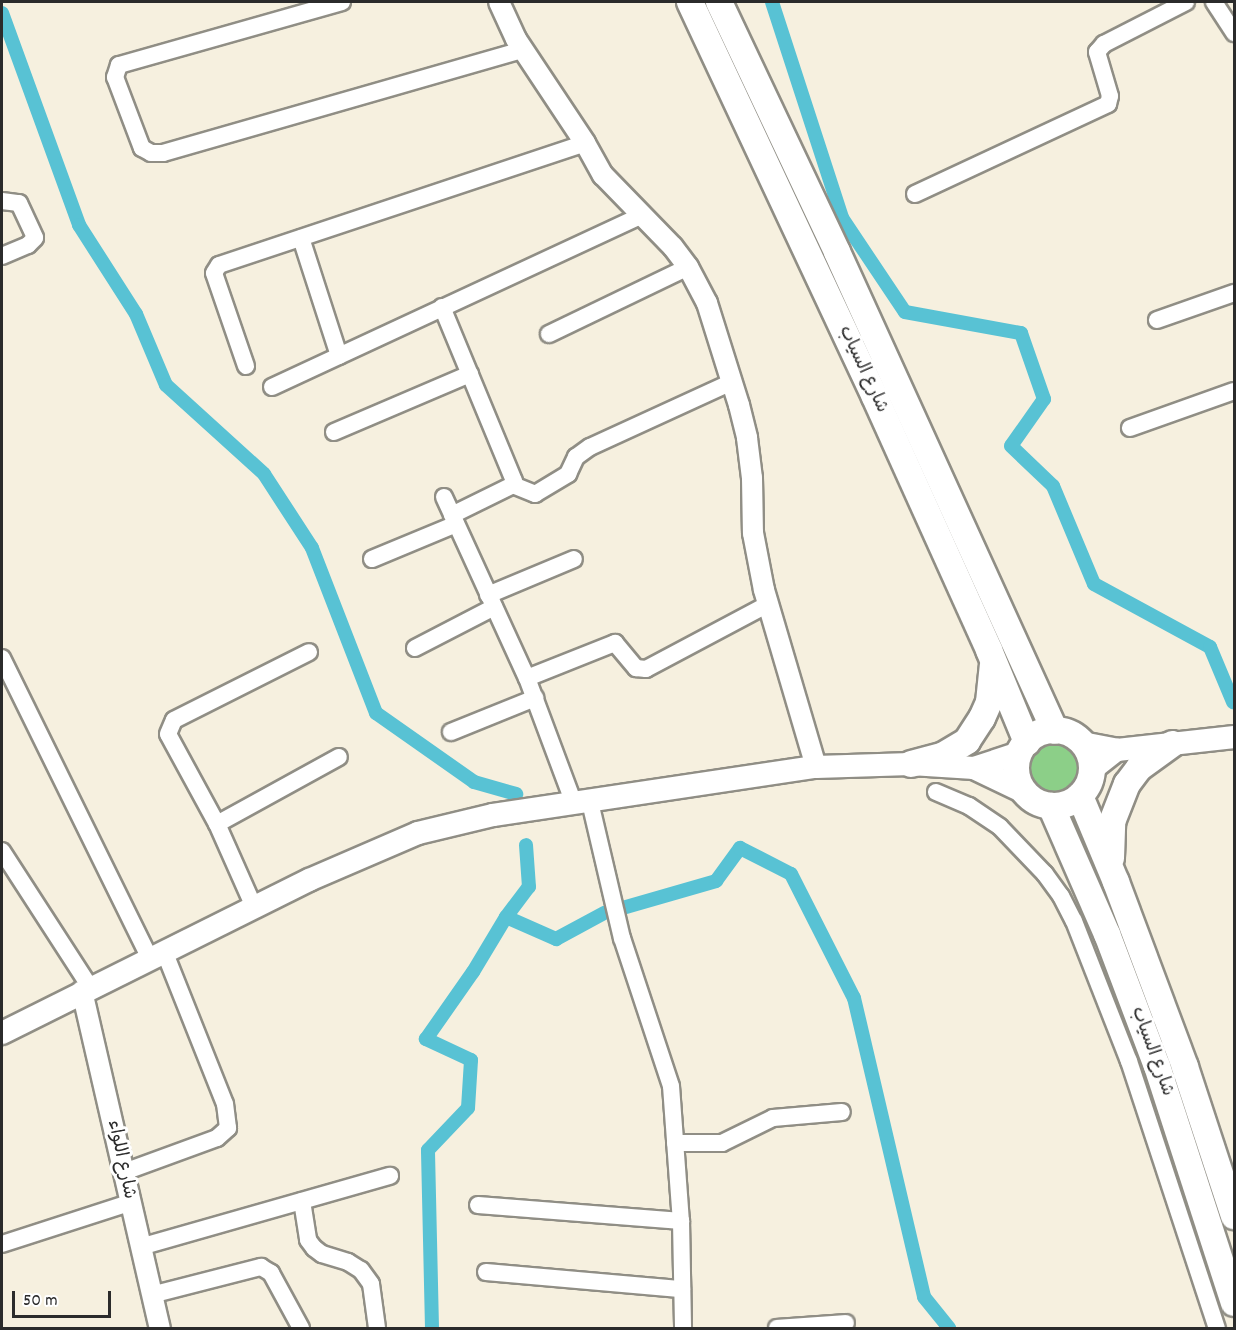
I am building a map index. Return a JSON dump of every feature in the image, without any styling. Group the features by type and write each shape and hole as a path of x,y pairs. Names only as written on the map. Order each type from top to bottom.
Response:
{"main road":[{"name":"شارع السياب","path":"690,2 865,375 992,660 1023,747"},
{"name":"شارع السياب","path":"719,2 842,262 1055,731"},
{"path":"911,764 944,755 967,741 989,702 993,673 992,660"},
{"path":"3,1028 254,907 418,832 493,815 816,767 911,764 974,768 1024,792 1031,799 1051,806 1062,806 1080,796 1086,788 1091,760 1082,743 1074,736 1055,731 1040,733 1023,747 974,768"},
{"path":"1082,743 1117,750 1234,737"},
{"path":"1116,882 1110,842 1118,802 1140,768 1172,744"},
{"path":"1023,747 1016,773 1024,792"},
{"path":"1091,770 1117,750"},
{"name":"شارع السياب","path":"1080,796 1116,882 1185,1067 1234,1216"},
{"name":"شارع السياب","path":"1051,806 1107,934 1157,1066 1234,1303"}],"street":[{"path":"342,2 119,65 115,77 142,148 151,153 163,153 524,50"},
{"path":"499,2 506,20 524,50 585,142 603,175 643,215 688,267 707,303 747,438 752,478 753,533 768,604 816,767"},
{"path":"915,194 1108,104 1110,96 1097,52 1104,44 1186,2"},
{"path":"1214,2 1234,33"},
{"path":"246,366 214,273 215,268 585,142"},
{"path":"2,201 19,203 35,238 28,245 2,256"},
{"path":"272,387 643,215"},
{"path":"301,238 339,356"},
{"path":"549,334 688,267"},
{"path":"1157,320 1234,294"},
{"path":"442,308 514,481 513,485"},
{"path":"334,432 470,374"},
{"path":"513,485 535,495 568,474 576,457 590,447 732,382"},
{"path":"1130,428 1234,391"},
{"path":"372,560 454,520 513,485"},
{"path":"444,497 582,803 622,938 671,1086 681,1221 683,1329"},
{"path":"415,648 491,601 574,559"},
{"path":"527,678 615,643 636,668 646,669 768,604"},
{"path":"254,907 217,824 168,734 174,720 309,652"},
{"path":"2,658 157,954 225,1104 228,1128 218,1138 124,1172"},
{"path":"451,732 535,698"},
{"path":"217,824 339,757"},
{"path":"936,792 969,806 1000,827 1045,874 1065,904 1129,1061 1218,1329"},
{"path":"2,851 86,989"},
{"name":"شارع اللواء","path":"86,989 129,1203 160,1329"},
{"path":"675,1143 722,1143 773,1118 842,1112"},
{"path":"140,1247 390,1176"},
{"path":"302,1201 308,1240 314,1248 322,1254 348,1262 361,1270 371,1284 377,1329"},
{"path":"2,1244 129,1203"},
{"path":"478,1205 681,1221"},
{"path":"151,1295 261,1267 271,1273 301,1329"},
{"path":"486,1272 682,1288"},
{"path":"777,1329 846,1323"}],"green space":[{"path":"1047,739 1059,739 1070,744 1078,752 1083,769 1081,781 1070,794 1059,799 1047,799 1036,794 1028,786 1023,775 1023,763 1028,752 1036,744"}],"waterway":[{"path":"772,2 842,218 905,312 1021,333 1044,399 1011,446 1053,486 1094,584 1210,647 1233,702"},
{"path":"2,13 79,225 136,314 166,385 264,474 312,548 376,713 474,782 516,794"},
{"path":"432,1328 428,1150 468,1108 471,1060 426,1039 473,972 506,917 529,887 526,845"},
{"path":"626,907 716,881 740,848 791,874 854,998 924,1297 949,1328"},
{"path":"506,917 556,939 604,913"}]}
